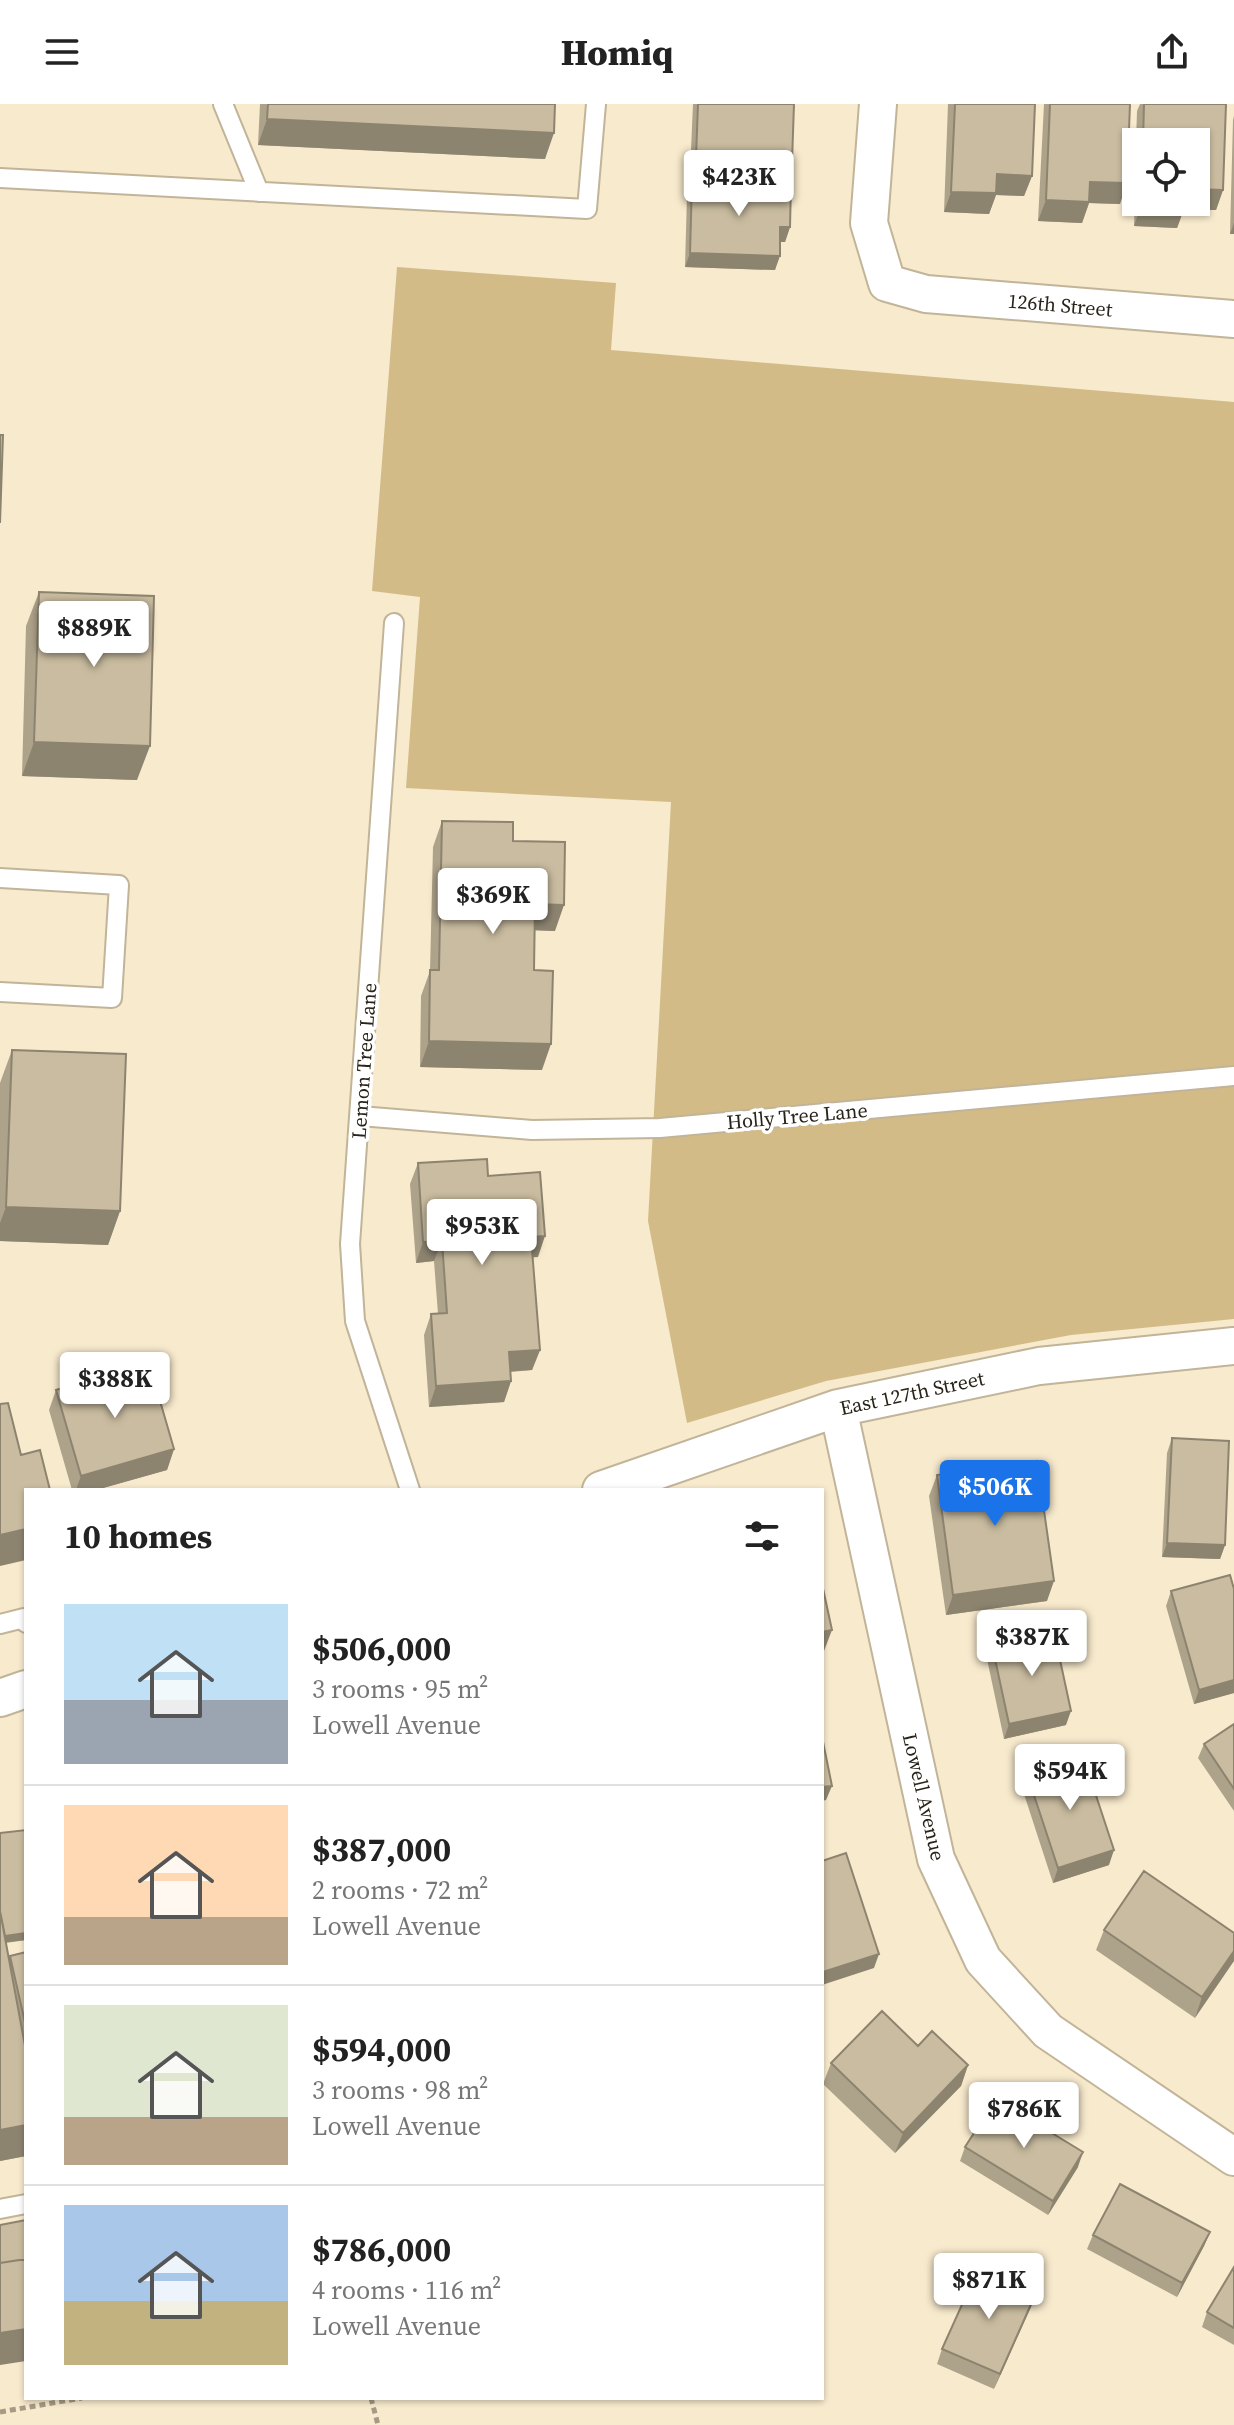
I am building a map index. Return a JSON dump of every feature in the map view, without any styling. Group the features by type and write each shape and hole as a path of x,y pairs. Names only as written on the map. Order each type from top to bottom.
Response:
{"street":[{"name":"126th Street","path":"878,104 869,223 887,283 926,294 1234,319"},
{"name":"East 127th Street","path":"607,1488 838,1408 1039,1366 1234,1346"},
{"name":"Lowell Avenue","path":"838,1408 936,1859 983,1960 1048,2031 1228,2140"},
{"path":"0,1698 24,1690"}],"lane":[{"path":"223,104 259,192"},
{"path":"0,178 587,209 596,104"},
{"name":"Lemon Tree Lane","path":"394,623 350,1244 355,1321 409,1488"},
{"path":"0,878 119,885 112,998 0,992"},
{"name":"Holly Tree Lane","path":"360,1116 532,1130 660,1128 1234,1076"},
{"path":"0,1624 24,1618"},
{"path":"0,2209 24,2204"}],"path":[{"path":"0,2412 70,2400"},
{"path":"372,2400 378,2425"}],"shaded area":[{"path":"397,267 616,283 611,350 1234,402 1234,1319 1071,1335 826,1381 687,1423 648,1221 671,802 406,788 420,597 372,591"}],"building":[{"path":"268,104 555,104 554,133 267,119"},
{"path":"698,104 794,104 792,162 696,158"},
{"path":"955,104 1035,104 1032,176 997,174 996,193 951,192"},
{"path":"1050,104 1130,104 1129,128 1122,128 1122,183 1090,182 1089,202 1046,200"},
{"path":"1144,104 1226,104 1223,190 1210,190 1210,128 1143,128"},
{"path":"692,181 791,184 790,227 780,227 780,256 690,253"},
{"path":"0,435 3,435 0,523"},
{"path":"39,592 154,596 150,746 34,742"},
{"path":"442,821 513,822 513,841 565,842 564,905 535,904 534,970 553,971 551,1044 429,1041 430,970 439,970"},
{"path":"12,1050 126,1054 120,1211 6,1207"},
{"path":"487,1159 488,1176 540,1172 545,1236 531,1237 540,1350 509,1352 511,1381 436,1386 431,1314 447,1313 442,1241 423,1242 418,1163"},
{"path":"149,1363 174,1449 81,1476 56,1390"},
{"path":"8,1403 21,1455 40,1450 50,1488 24,1488 24,1529 0,1535 0,1404"},
{"path":"1172,1438 1229,1441 1225,1545 1167,1543"},
{"path":"1037,1461 1054,1581 953,1595 937,1475"},
{"path":"1230,1575 1234,1589 1234,1680 1199,1690 1171,1591"},
{"path":"824,1593 832,1630 824,1632"},
{"path":"1054,1632 1071,1711 1009,1724 992,1645"},
{"path":"1234,1724 1234,1789 1204,1744"},
{"path":"824,1747 832,1786 824,1787"},
{"path":"1083,1756 1114,1850 1058,1868 1027,1774"},
{"path":"24,1830 24,1933 5,1936 0,1911 0,1833"},
{"path":"846,1853 879,1954 824,1972 824,1860"},
{"path":"1144,1871 1234,1933 1234,1951 1202,1997 1104,1930"},
{"path":"0,1911 24,2040 24,2125 0,2130"},
{"path":"24,1952 24,2018 10,1956"},
{"path":"882,2011 918,2046 932,2031 968,2065 903,2133 831,2063"},
{"path":"996,2099 1083,2152 1053,2201 965,2147"},
{"path":"1120,2184 1210,2232 1182,2283 1093,2235"},
{"path":"24,2220 24,2259 0,2263 0,2225"},
{"path":"24,2259 24,2329 0,2333 0,2263"},
{"path":"979,2267 1036,2293 1000,2374 942,2349"},
{"path":"1234,2267 1234,2328 1207,2312"}]}
